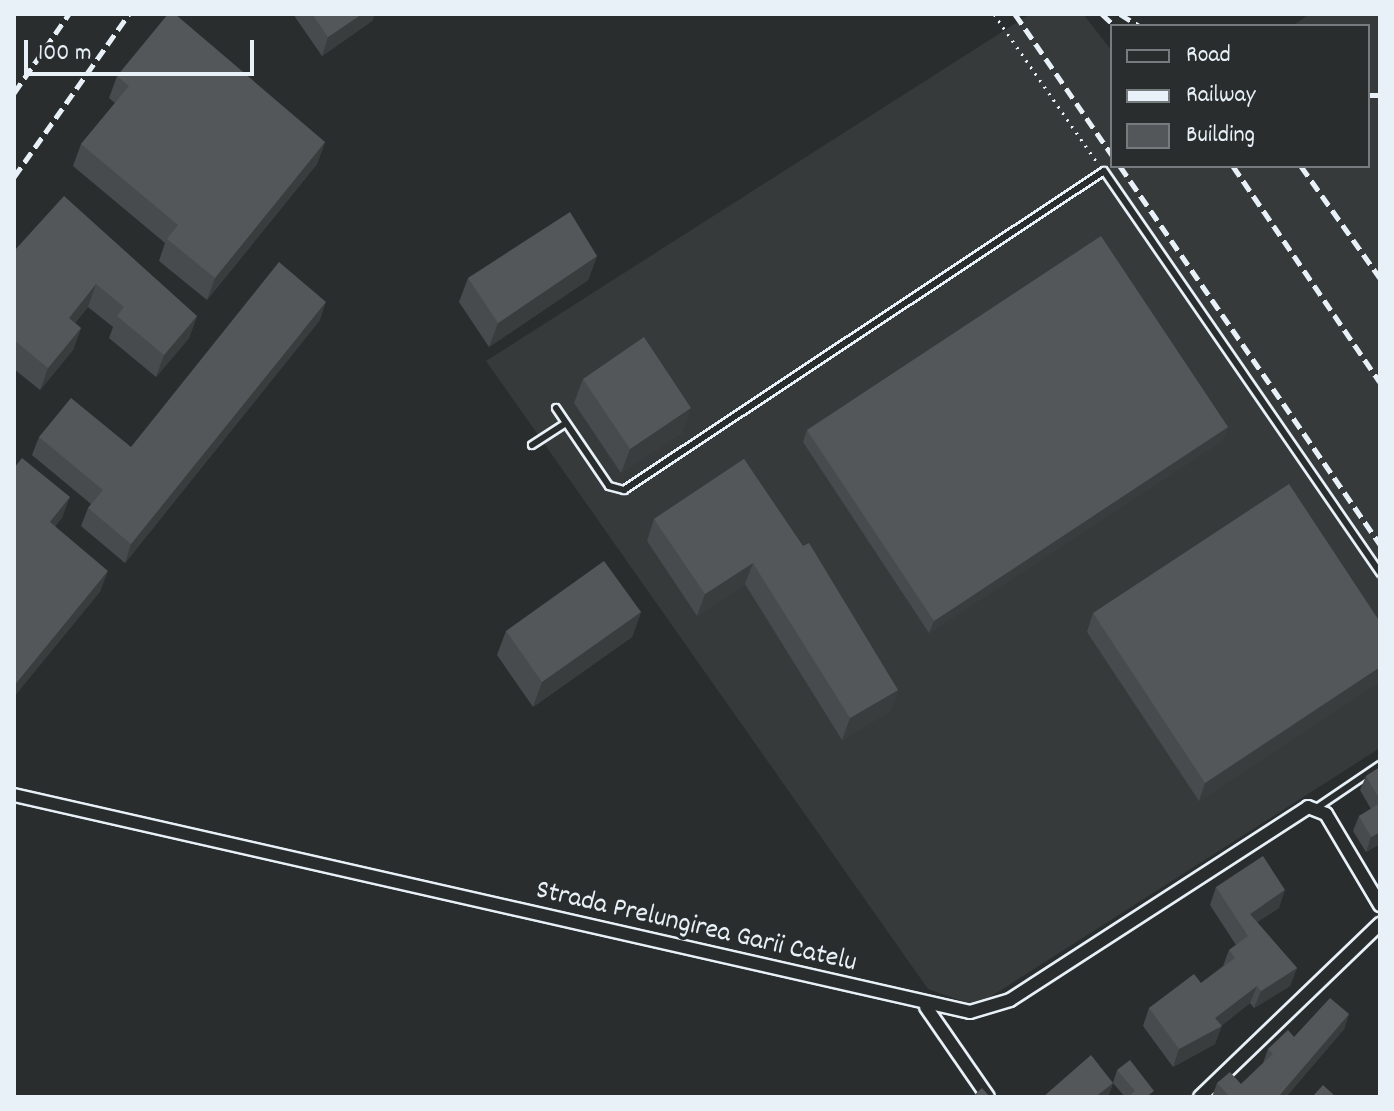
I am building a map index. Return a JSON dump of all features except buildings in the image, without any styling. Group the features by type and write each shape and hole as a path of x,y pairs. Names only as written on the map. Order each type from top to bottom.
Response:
{"street":[{"name":"Strada Prelungirea Garii Catelu","path":"14,795 926,1007 970,1012 1010,1000 1318,807"},
{"path":"1318,807 1380,905"},
{"path":"1200,1097 1380,924"},
{"path":"926,1007 988,1097"}],"lane":[{"path":"556,408 609,486 624,490 1104,171 1380,573"},
{"path":"532,445 566,423"},
{"path":"1318,807 1380,765"}],"path":[{"path":"994,14 1104,171"}],"shaded area":[{"path":"1030,14 1083,14 1110,48 1110,168 1370,168 1370,24 1296,24 1309,14 1380,14 1380,748 976,1006 928,989 486,361"}],"railway":[{"path":"14,93 69,14"},
{"path":"14,177 129,14"},
{"path":"1015,14 1110,152"},
{"path":"1102,14 1113,24"},
{"path":"1120,14 1136,24"},
{"path":"1370,95 1380,95"},
{"path":"1121,168 1380,544"},
{"path":"1234,168 1380,382"},
{"path":"1302,168 1380,278"}]}
